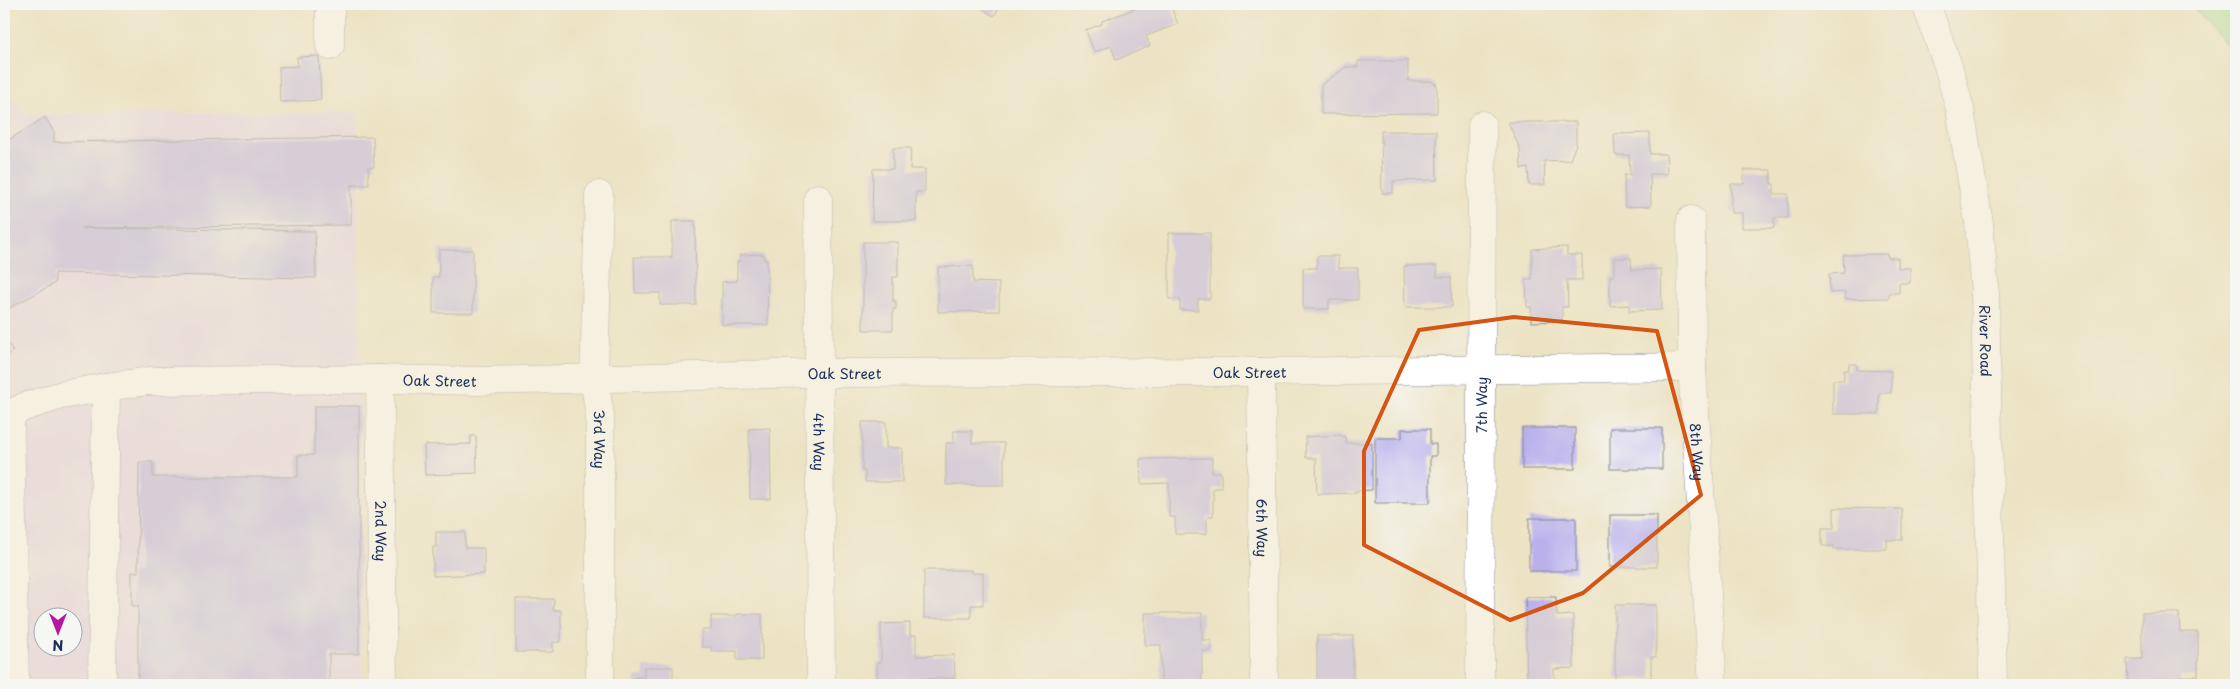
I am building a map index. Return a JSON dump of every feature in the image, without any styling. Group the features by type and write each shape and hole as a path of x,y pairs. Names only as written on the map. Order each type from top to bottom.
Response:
{"street":[{"path":"330,4 330,46"},
{"name":"River Road","path":"1926,4 1949,69 1960,109 1979,224 1985,294 1993,685"},
{"name":"7th Way","path":"1480,685 1482,125"},
{"name":"3rd Way","path":"598,195 594,379 600,415 600,685"},
{"name":"4th Way","path":"818,198 821,685"},
{"name":"8th Way","path":"1691,220 1692,367 1713,685"},
{"name":"Oak Street","path":"7,415 24,407 62,395 149,381 380,379 478,381 820,373 1260,372 1692,367"},
{"name":"6th Way","path":"1260,372 1264,685"},
{"name":"2nd Way","path":"380,379 383,685"},
{"path":"102,685 106,387"},
{"path":"7,415 15,685"}],"highlighted area":[{"path":"1514,317 1657,331 1701,495 1583,593 1510,620 1364,545 1364,451 1419,330"}],"shaded area":[{"path":"4,81 23,114 358,112 362,685 4,685"}],"green space":[{"path":"2190,4 2236,4 2236,55"}],"building":[{"path":"974,4 1001,4 994,16"},
{"path":"1148,4 1170,4 1178,24 1146,36 1150,46 1116,60 1111,46 1094,52 1086,30 1102,24 1102,21"},
{"path":"319,56 321,100 280,102 279,67 298,66 297,57"},
{"path":"1358,61 1408,61 1408,81 1431,81 1437,85 1437,113 1321,114 1321,85 1346,67 1358,67"},
{"path":"45,117 54,132 54,142 373,137 374,167 368,167 369,185 351,185 351,225 81,228 315,231 316,278 55,273 55,283 4,311 4,143"},
{"path":"1508,122 1576,122 1576,144 1570,160 1544,161 1545,185 1529,185 1528,168 1521,169 1520,149"},
{"path":"1381,131 1436,131 1437,180 1393,181 1393,193 1382,193"},
{"path":"1650,133 1650,154 1666,154 1667,174 1650,174 1651,206 1625,207 1624,175 1630,175 1629,155 1615,155 1614,134"},
{"path":"893,148 911,148 910,169 925,169 925,192 916,192 916,221 872,221 873,169 893,169"},
{"path":"1744,170 1771,170 1771,184 1774,184 1774,194 1788,194 1788,218 1774,218 1774,228 1742,228 1742,213 1731,213 1731,184 1744,184"},
{"path":"672,221 695,221 696,305 660,305 660,293 635,293 634,257 672,257"},
{"path":"1169,233 1210,233 1210,299 1198,299 1198,310 1180,310 1180,299 1169,299"},
{"path":"863,242 898,242 898,277 893,277 893,301 896,301 896,309 893,309 893,330 863,330"},
{"path":"1567,247 1567,255 1582,255 1582,280 1567,280 1568,307 1562,307 1562,321 1531,322 1531,307 1527,307 1526,279 1532,279 1532,249"},
{"path":"439,250 473,250 473,313 433,313 433,277 439,277"},
{"path":"763,254 764,260 767,260 768,325 722,325 722,282 737,281 737,261 740,261 740,255"},
{"path":"1887,254 1888,258 1898,258 1898,268 1910,268 1910,283 1899,283 1899,293 1889,293 1889,298 1845,299 1845,292 1830,293 1829,274 1844,273 1843,255"},
{"path":"1317,256 1338,256 1338,268 1358,268 1358,300 1329,300 1329,309 1303,309 1303,268 1317,268"},
{"path":"1614,258 1631,258 1632,270 1661,269 1662,310 1629,311 1629,305 1610,306 1610,276 1614,276"},
{"path":"973,266 973,282 999,283 999,311 938,312 938,267"},
{"path":"1404,266 1437,266 1437,277 1451,277 1452,307 1405,307"},
{"path":"4,336 13,351 4,357"},
{"path":"1849,364 1857,364 1857,370 1891,371 1891,393 1879,393 1879,414 1833,414 1833,380 1844,380 1844,370 1849,370"},
{"path":"314,406 359,406 359,654 329,654 329,685 138,685 138,606 132,606 132,572 138,572 139,462 153,462 153,477 298,477 298,455 314,455"},
{"path":"862,422 886,422 886,448 902,448 902,482 865,482 865,471 862,471"},
{"path":"770,428 771,499 750,499 749,429"},
{"path":"1522,428 1575,428 1575,469 1522,469"},
{"path":"1610,428 1662,428 1662,469 1610,469"},
{"path":"1402,429 1430,429 1430,444 1436,444 1436,456 1430,456 1430,503 1375,503 1375,438 1402,438"},
{"path":"954,431 972,431 972,443 1004,443 1004,485 946,485 946,443 954,443"},
{"path":"1339,435 1345,437 1346,443 1372,443 1372,490 1357,491 1357,493 1317,494 1316,458 1306,458 1305,437"},
{"path":"471,436 476,436 477,473 425,475 424,445 471,444"},
{"path":"1212,458 1212,472 1221,472 1221,488 1213,488 1213,516 1207,517 1207,534 1175,534 1175,517 1169,517 1169,483 1141,484 1140,459"},
{"path":"1834,508 1902,509 1902,540 1887,540 1887,549 1834,549 1834,546 1822,546 1822,528 1834,528"},
{"path":"1610,515 1657,515 1657,567 1610,567"},
{"path":"1529,518 1576,518 1576,571 1529,571"},
{"path":"436,532 465,532 465,548 484,548 484,574 433,576 433,547 436,547"},
{"path":"924,570 971,570 971,573 983,573 983,605 971,605 971,618 924,618"},
{"path":"1525,597 1556,597 1557,616 1573,615 1574,668 1554,669 1554,685 1527,685"},
{"path":"516,599 554,599 553,610 561,610 561,642 553,642 553,652 516,652"},
{"path":"1615,605 1656,605 1656,657 1651,657 1651,679 1615,679"},
{"path":"1145,613 1202,613 1202,640 1211,640 1211,651 1202,651 1202,681 1161,681 1161,645 1145,645"},
{"path":"2142,613 2179,613 2180,632 2198,632 2198,676 2180,676 2180,685 2128,685 2127,659 2142,659"},
{"path":"737,614 762,614 762,660 737,660 737,651 711,651 711,647 702,647 702,630 711,630 711,616 737,616"},
{"path":"910,623 910,635 916,635 916,656 954,655 955,678 877,680 877,662 881,662 881,624"},
{"path":"1317,636 1353,636 1353,685 1317,685"},
{"path":"644,667 673,667 673,685 635,685 635,677 644,677"}]}
